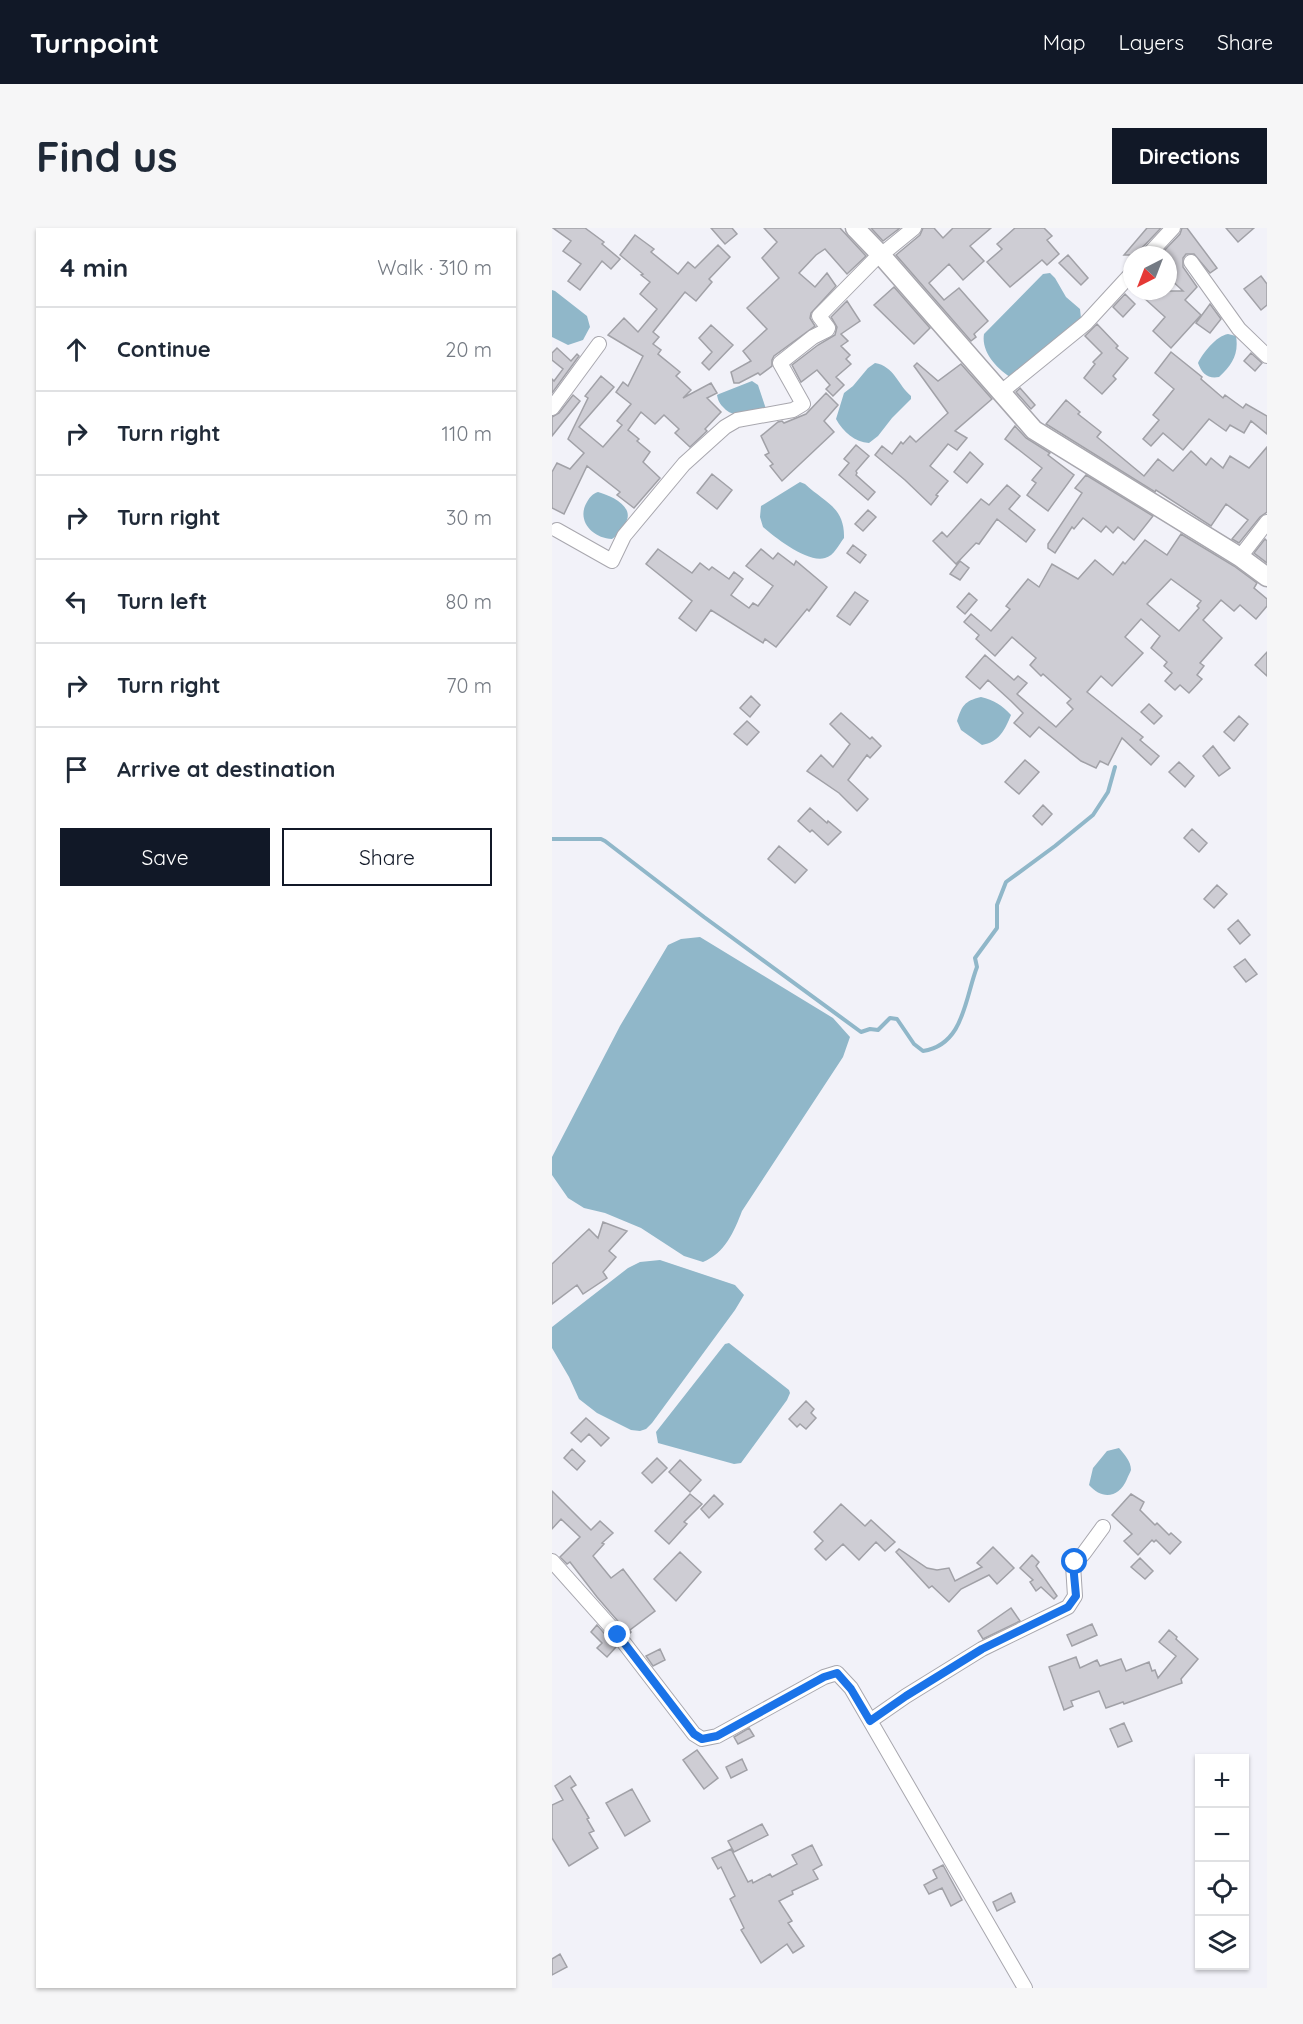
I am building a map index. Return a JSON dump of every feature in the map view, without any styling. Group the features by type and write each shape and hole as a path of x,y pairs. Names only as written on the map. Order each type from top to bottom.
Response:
{"street":[{"path":"855,228 1034,430 1240,557 1267,577"},
{"path":"557,530 612,561 624,536 684,464 725,427 737,420 793,410 803,404 780,363 813,337 827,330 828,328 819,316 880,255 914,228"},
{"path":"1156,246 1173,228"},
{"path":"1191,262 1239,329 1267,356"},
{"path":"1000,393 1086,323 1123,283"},
{"path":"552,408 599,344"},
{"path":"1240,557 1267,522"},
{"path":"870,1721 982,1649 1068,1607 1076,1596 1073,1564 1103,1527"},
{"path":"552,1561 618,1635 694,1734 702,1739 717,1736 824,1677 837,1673 851,1689 1025,1988"}],"water":[{"path":"1050,273 1066,297 1080,309 1081,318 1012,378 991,359 985,347 984,334 1043,274"},
{"path":"552,290 587,316 590,327 583,340 568,345 552,337"},
{"path":"1228,334 1236,336 1234,359 1219,377 1209,376 1201,370 1198,363 1215,341"},
{"path":"875,363 891,372 911,399 869,443 850,436 836,419 844,393"},
{"path":"752,381 758,385 766,409 733,414 720,404 717,395"},
{"path":"800,482 832,506 841,519 844,538 828,557 818,559 801,553 763,527 760,517 761,506"},
{"path":"598,492 616,499 627,512 628,518 625,524 612,539 592,532 583,515 587,502"},
{"path":"981,697 998,703 1011,715 1001,734 993,741 982,745 961,730 957,721 964,705"},
{"path":"700,937 833,1018 850,1037 843,1057 742,1211 728,1241 717,1253 703,1262 684,1256 641,1228 605,1213 584,1208 568,1198 552,1175 552,1157 620,1026 668,945 681,939"},
{"path":"660,1260 735,1285 744,1295 652,1423 640,1431 631,1430 597,1413 579,1399 552,1348 552,1327 628,1268 640,1262"},
{"path":"729,1343 789,1390 787,1400 741,1463 734,1464 658,1443 656,1432 725,1344"},
{"path":"1119,1448 1129,1461 1131,1470 1120,1490 1110,1495 1099,1493 1089,1485 1093,1468 1107,1451"}],"building":[{"path":"553,228 585,228 604,242 602,244 620,259 611,269 602,261 580,290 568,281 581,264 563,251 571,241"},
{"path":"711,228 732,228 737,234 725,244"},
{"path":"764,228 840,228 866,256 847,274 825,249 816,255 799,273 815,287 827,273 836,286 811,313 810,318 815,326 774,356 772,366 760,375 758,373 739,383 734,383 731,372 751,361 743,351 767,329 747,308 779,278 762,258 777,242"},
{"path":"871,228 900,228 883,241"},
{"path":"923,228 934,228 943,238 953,228 991,228 970,246 984,261 963,280 949,264 929,283 944,300 959,288 988,321 974,334 976,337 971,341 896,255 920,235"},
{"path":"1015,228 1044,228 1052,236 1047,240 1059,254 1047,265 1042,260 1010,287 987,262 1002,249 997,244"},
{"path":"1147,228 1161,228 1144,246 1132,246"},
{"path":"1182,228 1187,228 1217,268 1210,273 1194,254 1186,254 1183,258 1183,267 1197,287 1185,300 1201,315 1171,348 1153,331 1165,317 1146,300 1177,300 1177,291 1183,291 1177,285 1177,246 1169,246 1180,234"},
{"path":"1226,228 1254,228 1238,242"},
{"path":"635,235 654,249 651,252 678,274 688,262 695,268 718,245 730,257 709,279 712,282 696,301 685,292 653,332 659,337 653,344 661,350 658,354 680,372 676,376 691,390 683,398 711,383 717,393 707,398 721,412 705,429 707,431 690,447 675,433 679,429 664,415 655,424 641,412 628,430 650,452 643,462 660,478 634,508 617,495 620,492 587,466 564,514 552,508 552,472 557,463 570,469 584,453 568,439 588,398 585,396 601,376 614,387 579,427 603,447 622,425 617,421 631,404 616,392 623,382 628,386 643,356 608,335 624,318 638,332 657,309 640,294 650,282 620,255"},
{"path":"1068,255 1088,278 1081,285 1059,263"},
{"path":"1261,276 1267,284 1267,305 1261,310 1244,289"},
{"path":"894,287 930,328 914,344 874,305"},
{"path":"1123,296 1123,300 1131,300 1135,304 1123,317 1113,307"},
{"path":"847,301 860,321 841,334 848,341 841,346 850,355 846,359 851,364 836,377 844,385 833,396 826,389 830,385 817,370 801,382 792,365 835,335 837,327 831,317"},
{"path":"1210,304 1221,319 1210,333 1196,323"},
{"path":"1097,324 1118,346 1116,348 1128,358 1113,376 1116,379 1102,394 1084,378 1095,364 1093,362 1102,353 1085,336"},
{"path":"711,325 733,345 709,370 702,363 712,352 699,338"},
{"path":"557,348 571,361 577,354 579,356 552,393 552,379 554,381 563,369 552,360 552,353"},
{"path":"1171,352 1202,377 1201,379 1223,398 1225,395 1243,408 1246,404 1267,416 1267,434 1251,421 1244,433 1230,425 1226,431 1209,419 1183,450 1163,433 1151,446 1143,439 1159,420 1153,415 1174,389 1155,373"},
{"path":"1251,353 1262,363 1255,371 1244,361"},
{"path":"917,363 938,381 961,364 992,399 955,431 967,438 957,450 948,444 930,466 948,481 931,505 875,455 882,446 892,454 901,442 903,444 910,436 916,442 948,413 914,366"},
{"path":"1020,388 1035,405 1031,409 1016,392"},
{"path":"826,393 838,405 824,421 834,432 782,481 770,466 773,464 765,455 769,453 761,436 778,422 784,423 806,414"},
{"path":"573,395 580,401 552,436 552,417 559,413"},
{"path":"1066,400 1080,412 1078,414 1101,432 1097,437 1144,476 1158,459 1173,471 1191,451 1206,465 1211,458 1223,468 1230,456 1249,468 1267,447 1267,512 1260,517 1239,543 1232,539 1248,520 1226,504 1211,526 1046,424"},
{"path":"1015,426 1026,438 1050,453 1048,455 1074,475 1048,511 1027,495 1036,483 1032,480 1042,468 1005,439"},
{"path":"856,445 869,456 856,471 856,475 875,492 868,500 839,475 849,463 844,459"},
{"path":"970,452 983,464 967,483 954,472"},
{"path":"712,474 732,490 717,509 697,493"},
{"path":"1086,475 1153,516 1134,540 1118,527 1113,533 1106,526 1101,532 1083,518 1074,529 1072,527 1055,553 1048,548 1048,544 1082,493 1075,488"},
{"path":"1007,485 1020,496 1009,509 1035,530 1026,542 997,519 979,544 976,543 956,564 933,541 942,532 947,537 981,499 989,505"},
{"path":"868,510 876,517 863,531 855,524"},
{"path":"1181,534 1234,566 1257,583 1254,588 1267,599 1267,606 1256,619 1240,605 1234,611 1221,600 1203,620 1222,638 1200,663 1204,666 1197,675 1202,679 1189,693 1180,685 1175,690 1165,681 1172,673 1164,666 1167,662 1151,648 1160,636 1141,619 1125,637 1143,653 1112,686 1101,676 1087,692 1143,737 1140,740 1159,756 1151,765 1122,738 1108,765 1100,761 1096,768 1081,761 1039,727 1030,737 1014,723 1023,713 1011,701 988,680 980,689 966,677 985,655 1014,680 1018,676 1027,683 1017,694 1056,727 1073,709 1067,703 1071,699 1030,665 1036,658 1012,637 995,656 976,639 979,635 964,622 971,614 991,631 1010,609 1006,606 1028,579 1039,587 1052,564 1078,579 1095,560 1113,575 1145,540 1167,555","holes":["1171,579 1201,601 1197,606 1199,608 1179,631 1147,604"]},
{"path":"1265,539 1267,541 1267,563 1254,553"},
{"path":"853,545 866,555 860,563 847,553"},
{"path":"658,549 692,573 700,563 709,570 712,567 729,579 734,572 743,579 731,595 749,608 753,603 758,606 773,586 746,566 761,549 773,559 778,553 794,565 796,561 827,587 809,611 807,609 776,647 765,639 763,643 711,610 696,631 679,618 692,601 646,564"},
{"path":"960,561 969,568 960,580 950,574"},
{"path":"855,592 868,601 850,625 837,616"},
{"path":"969,593 977,600 965,614 957,607"},
{"path":"1267,652 1267,676 1255,665"},
{"path":"751,696 760,705 750,717 740,708"},
{"path":"1149,704 1162,716 1154,724 1141,712"},
{"path":"841,713 881,746 870,758 867,755 848,780 868,799 857,811 839,793 807,771 821,755 833,767 850,744 830,724"},
{"path":"1239,716 1248,724 1234,741 1224,732"},
{"path":"747,721 759,732 747,745 734,734"},
{"path":"1213,746 1230,768 1219,776 1203,756"},
{"path":"1025,760 1039,772 1019,794 1005,782"},
{"path":"1179,762 1194,776 1185,787 1169,772"},
{"path":"1043,805 1052,814 1042,825 1033,816"},
{"path":"810,808 841,832 828,845 798,821"},
{"path":"1192,829 1207,843 1199,852 1184,838"},
{"path":"779,846 807,870 795,883 768,859"},
{"path":"1217,885 1227,894 1214,908 1204,899"},
{"path":"1238,920 1250,935 1240,944 1228,929"},
{"path":"1245,959 1257,974 1246,982 1234,967"},
{"path":"603,1222 627,1231 609,1251 616,1257 603,1272 607,1278 583,1294 577,1285 552,1304 552,1264 589,1229 598,1238"},
{"path":"806,1401 814,1409 811,1413 816,1418 806,1429 800,1424 797,1427 789,1419"},
{"path":"586,1418 609,1438 601,1446 589,1434 581,1442 571,1433"},
{"path":"572,1449 585,1461 577,1470 564,1458"},
{"path":"657,1458 667,1468 652,1483 642,1473"},
{"path":"680,1460 701,1480 690,1492 669,1472"},
{"path":"552,1491 591,1530 600,1521 613,1533 593,1556 611,1578 623,1569 655,1611 630,1630 629,1634 570,1562 567,1564 560,1557 580,1537 561,1519 552,1529"},
{"path":"690,1494 702,1504 684,1522 687,1524 669,1544 655,1531"},
{"path":"1131,1494 1144,1502 1140,1510 1155,1525 1157,1523 1169,1535 1171,1533 1181,1542 1170,1554 1156,1540 1154,1542 1152,1540 1138,1555 1124,1541 1132,1534 1112,1515"},
{"path":"714,1495 723,1504 709,1518 701,1509"},
{"path":"841,1504 865,1526 871,1520 895,1542 885,1551 876,1542 859,1560 843,1544 826,1560 815,1549 823,1541 814,1532"},
{"path":"993,1547 1014,1568 997,1584 989,1575 961,1589 949,1602 932,1586 929,1588 896,1552 899,1549 927,1568 937,1570 949,1568 955,1581 982,1567 977,1563"},
{"path":"680,1552 701,1572 676,1601 654,1579"},
{"path":"1032,1555 1039,1562 1036,1566 1057,1596 1054,1599 1041,1587 1036,1591 1030,1582 1033,1580 1020,1568"},
{"path":"1140,1558 1153,1571 1145,1579 1131,1567"},
{"path":"1011,1608 1020,1621 983,1639 978,1631"},
{"path":"1092,1624 1097,1635 1072,1646 1067,1635"},
{"path":"597,1625 616,1647 607,1657 597,1648 602,1643 591,1632"},
{"path":"1169,1630 1198,1659 1181,1679 1182,1683 1124,1704 1123,1702 1106,1708 1099,1691 1071,1701 1073,1706 1064,1710 1049,1667 1076,1657 1080,1668 1097,1660 1100,1666 1121,1659 1126,1671 1149,1662 1158,1678 1176,1656 1159,1642"},
{"path":"660,1649 665,1660 653,1666 646,1656"},
{"path":"1124,1723 1132,1741 1118,1747 1110,1729"},
{"path":"749,1728 754,1736 738,1744 734,1737"},
{"path":"697,1750 718,1778 704,1789 683,1760"},
{"path":"742,1759 747,1770 731,1778 726,1767"},
{"path":"570,1776 576,1785 571,1788 589,1818 587,1819 594,1831 589,1833 598,1848 569,1866 552,1838 552,1805 563,1800 555,1786"},
{"path":"632,1789 650,1821 625,1836 606,1803"},
{"path":"762,1824 768,1835 734,1852 728,1841"},
{"path":"812,1845 822,1865 813,1870 818,1879 792,1891 793,1894 779,1901 792,1921 788,1923 804,1946 793,1953 787,1944 761,1963 741,1930 744,1928 730,1899 735,1896 721,1867 718,1869 712,1858 731,1849 748,1882 752,1880 753,1883 770,1874 772,1877 797,1864 792,1855"},
{"path":"943,1865 962,1900 951,1906 942,1888 929,1894 924,1885 937,1878 933,1870"},
{"path":"1011,1893 1015,1902 997,1911 993,1902"},
{"path":"560,1954 567,1967 552,1975 552,1959"}],"waterway":[{"path":"552,839 601,839 605,841 861,1032 870,1029 878,1030 890,1018 897,1019 914,1044 923,1051 937,1047 947,1040 961,1018 977,967 975,958 997,928 997,905 1006,882 1093,815 1108,792 1115,767"}],"route":[{"path":"618,1635 694,1734 702,1739 717,1736 824,1677 837,1673 851,1689 870,1721 982,1649 1068,1607 1076,1596 1073,1564 1075,1562"}]}
